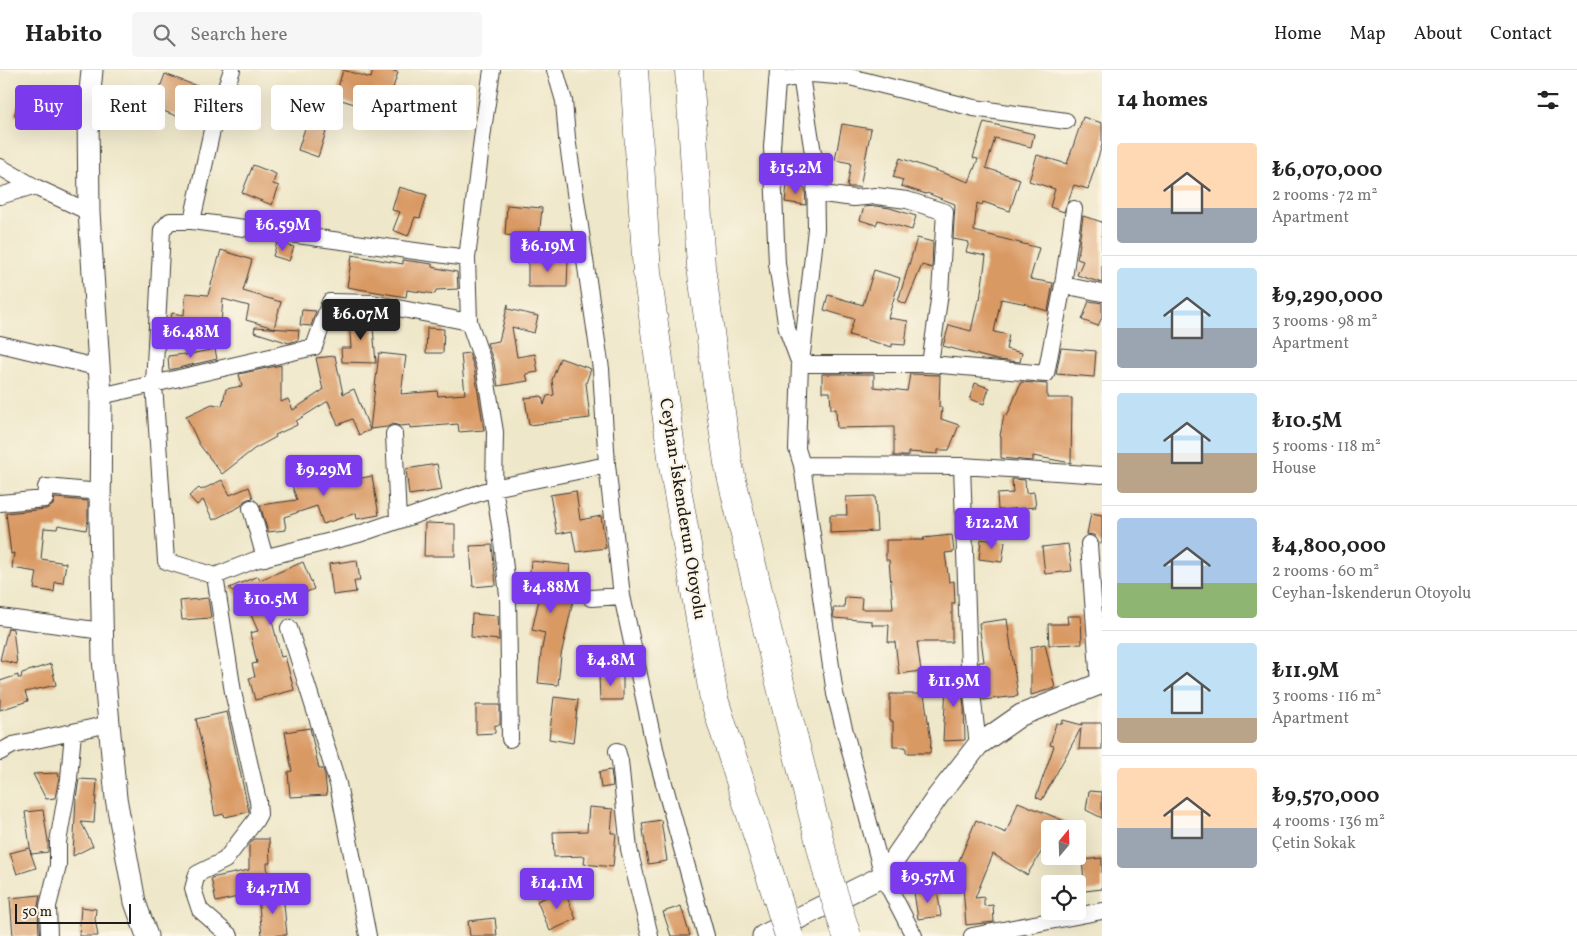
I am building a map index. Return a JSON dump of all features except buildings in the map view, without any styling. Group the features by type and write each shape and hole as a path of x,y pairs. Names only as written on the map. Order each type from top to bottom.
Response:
{"highway":[{"path":"618,70 639,277 674,471"},
{"name":"Ceyhan-İskenderun Otoyolu","path":"634,70 647,272 674,471 714,699 789,936"},
{"path":"689,70 701,267 728,463 829,879 847,936"}],"street":[{"path":"92,70 88,113 89,212 101,396 100,492 103,659 116,798 135,902 147,936"},
{"path":"192,221 214,121 232,70"},
{"path":"492,70 467,258 469,322 484,366 495,432 494,488 502,532 508,596 510,739"},
{"path":"555,70 564,101 567,138 601,370 607,465 622,596 657,758 706,936"},
{"path":"800,364 787,329 777,264 772,147 777,76 811,74 850,77 974,108 1066,121"},
{"path":"800,76 815,166 816,229 800,364 797,449 802,465 835,694 883,876 914,936"},
{"path":"0,167 33,186 89,212"},
{"path":"0,196 33,186"},
{"path":"815,193 854,198 876,196 907,200 945,212 940,283 930,364"},
{"path":"800,364 930,364 1046,374 1063,285 1074,209"},
{"path":"467,258 192,221 170,221 162,230 154,384 166,562 215,576 265,558 359,534 494,488 607,465"},
{"path":"1063,285 1102,293"},
{"path":"101,396 314,347 330,302 372,303 469,322"},
{"path":"0,344 100,368"},
{"path":"394,434 398,520"},
{"path":"802,465 962,466 1102,475"},
{"path":"962,466 968,667 978,745"},
{"path":"0,503 45,500 46,487 100,492"},
{"path":"251,508 265,558"},
{"path":"763,936 883,876 938,796 978,745 1021,715 1101,684 1089,544"},
{"path":"215,576 233,692 258,801 259,814 252,827 225,860 197,874 193,889 200,910 230,936"},
{"path":"591,598 622,596"},
{"path":"0,617 102,631"},
{"path":"289,628 338,784 368,936"},
{"path":"0,752 12,746 109,724"},
{"path":"49,936 48,906 58,866 58,842 69,779 73,732"},
{"path":"617,751 620,761 629,849 650,936"},
{"path":"972,936 1102,911"}]}
